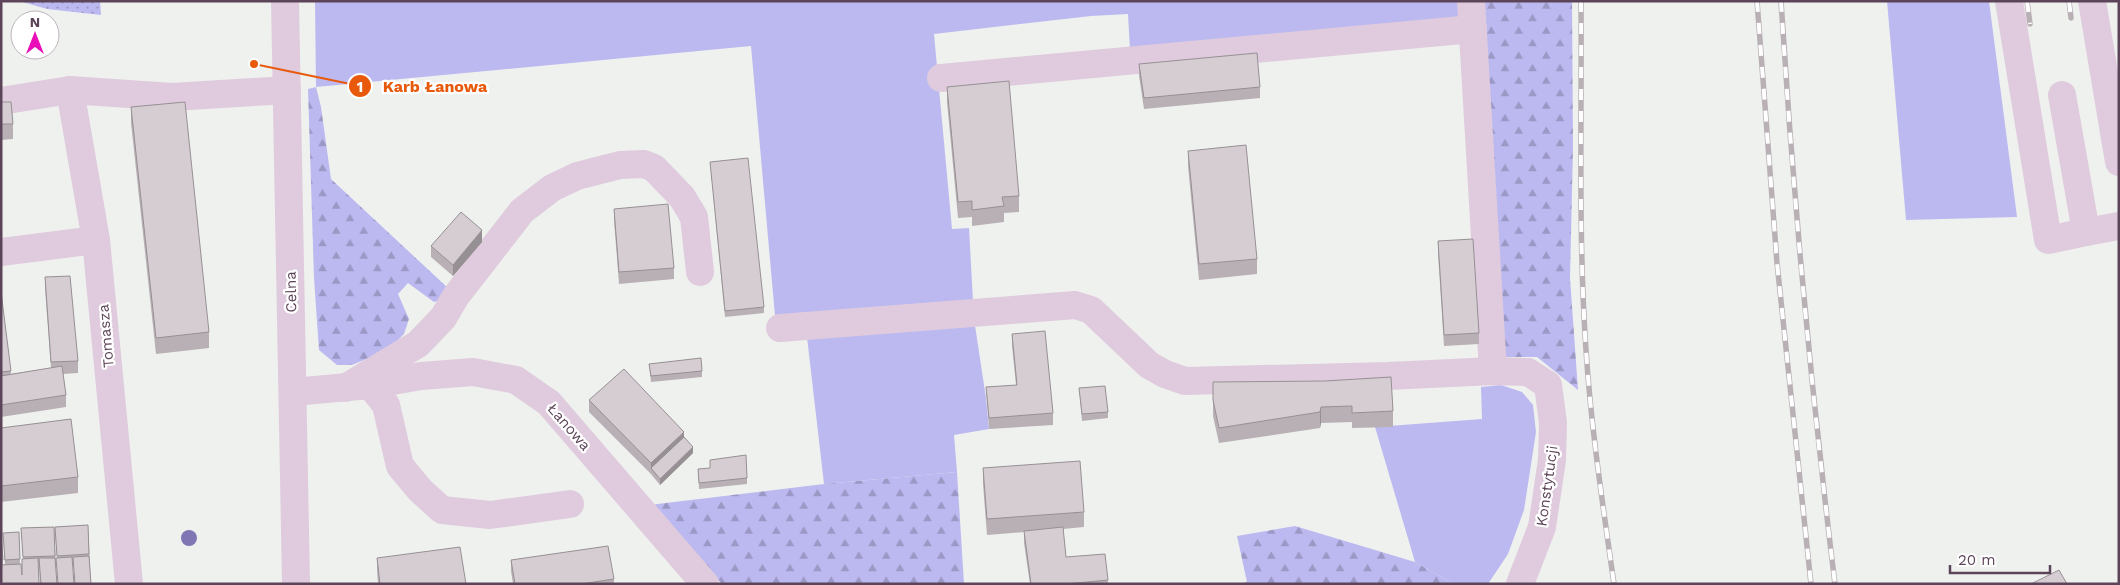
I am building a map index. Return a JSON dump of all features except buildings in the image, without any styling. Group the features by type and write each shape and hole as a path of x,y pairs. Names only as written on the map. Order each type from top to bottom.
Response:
{"street":[{"name":"Celna","path":"285,1 296,584"},
{"path":"780,328 1075,305 1091,310 1149,365 1165,374 1186,381 1388,376 1492,371 1471,1"},
{"path":"2009,1 2048,240 2119,226"},
{"path":"2092,1 2119,162"},
{"path":"941,78 1473,29"},
{"path":"1,101 70,90 172,97 287,90"},
{"name":"Tomasza","path":"70,90 96,240 129,584"},
{"path":"2062,94 2086,232"},
{"path":"570,504 490,515 442,510 420,490 400,466 386,404 357,387 418,344 443,318 456,296 522,211 552,188 577,176 620,165 644,164 654,168 682,198 694,217 700,272"},
{"path":"1,252 96,240"},
{"name":"Konstytucji","path":"1492,371 1528,372 1548,385 1554,423 1552,460 1542,527 1520,584"},
{"name":"Łanowa","path":"293,392 357,387 421,376 473,372 516,380 549,403 705,584"}],"green space":[{"path":"19,1 100,1 101,15 60,10 47,9"},
{"path":"315,1 1460,1 1461,21 1130,50 1128,14 1091,16 934,34 952,229 969,228 974,319 989,429 954,435 957,472 824,484 807,337 777,338 751,46 316,87"},
{"path":"1484,1 1572,1 1573,147 1570,278 1578,390 1537,357 1502,357"},
{"path":"1887,1 1989,1 2017,217 1906,220"},
{"path":"316,87 321,107 331,179 449,289 441,300 434,302 408,283 398,294 409,319 404,334 388,350 352,365 337,365 319,350 314,278 308,89"},
{"path":"1501,385 1522,392 1533,405 1536,432 1524,510 1508,554 1488,584 1454,584 1415,562 1375,427 1482,419 1481,387"},
{"path":"957,472 964,584 722,584 649,505 824,484"},
{"path":"1295,526 1415,562 1454,584 1239,584 1247,582 1237,536"}],"railway":[{"path":"1581,1 1581,219 1586,350 1598,467 1614,584"},
{"path":"1757,1 1777,263 1811,584"},
{"path":"1781,1 1804,293 1835,584"},
{"path":"2027,1 2030,24"},
{"path":"2069,1 2071,18"}],"place":[{"name":"Karb Łanowa","path":"254,64"}]}
